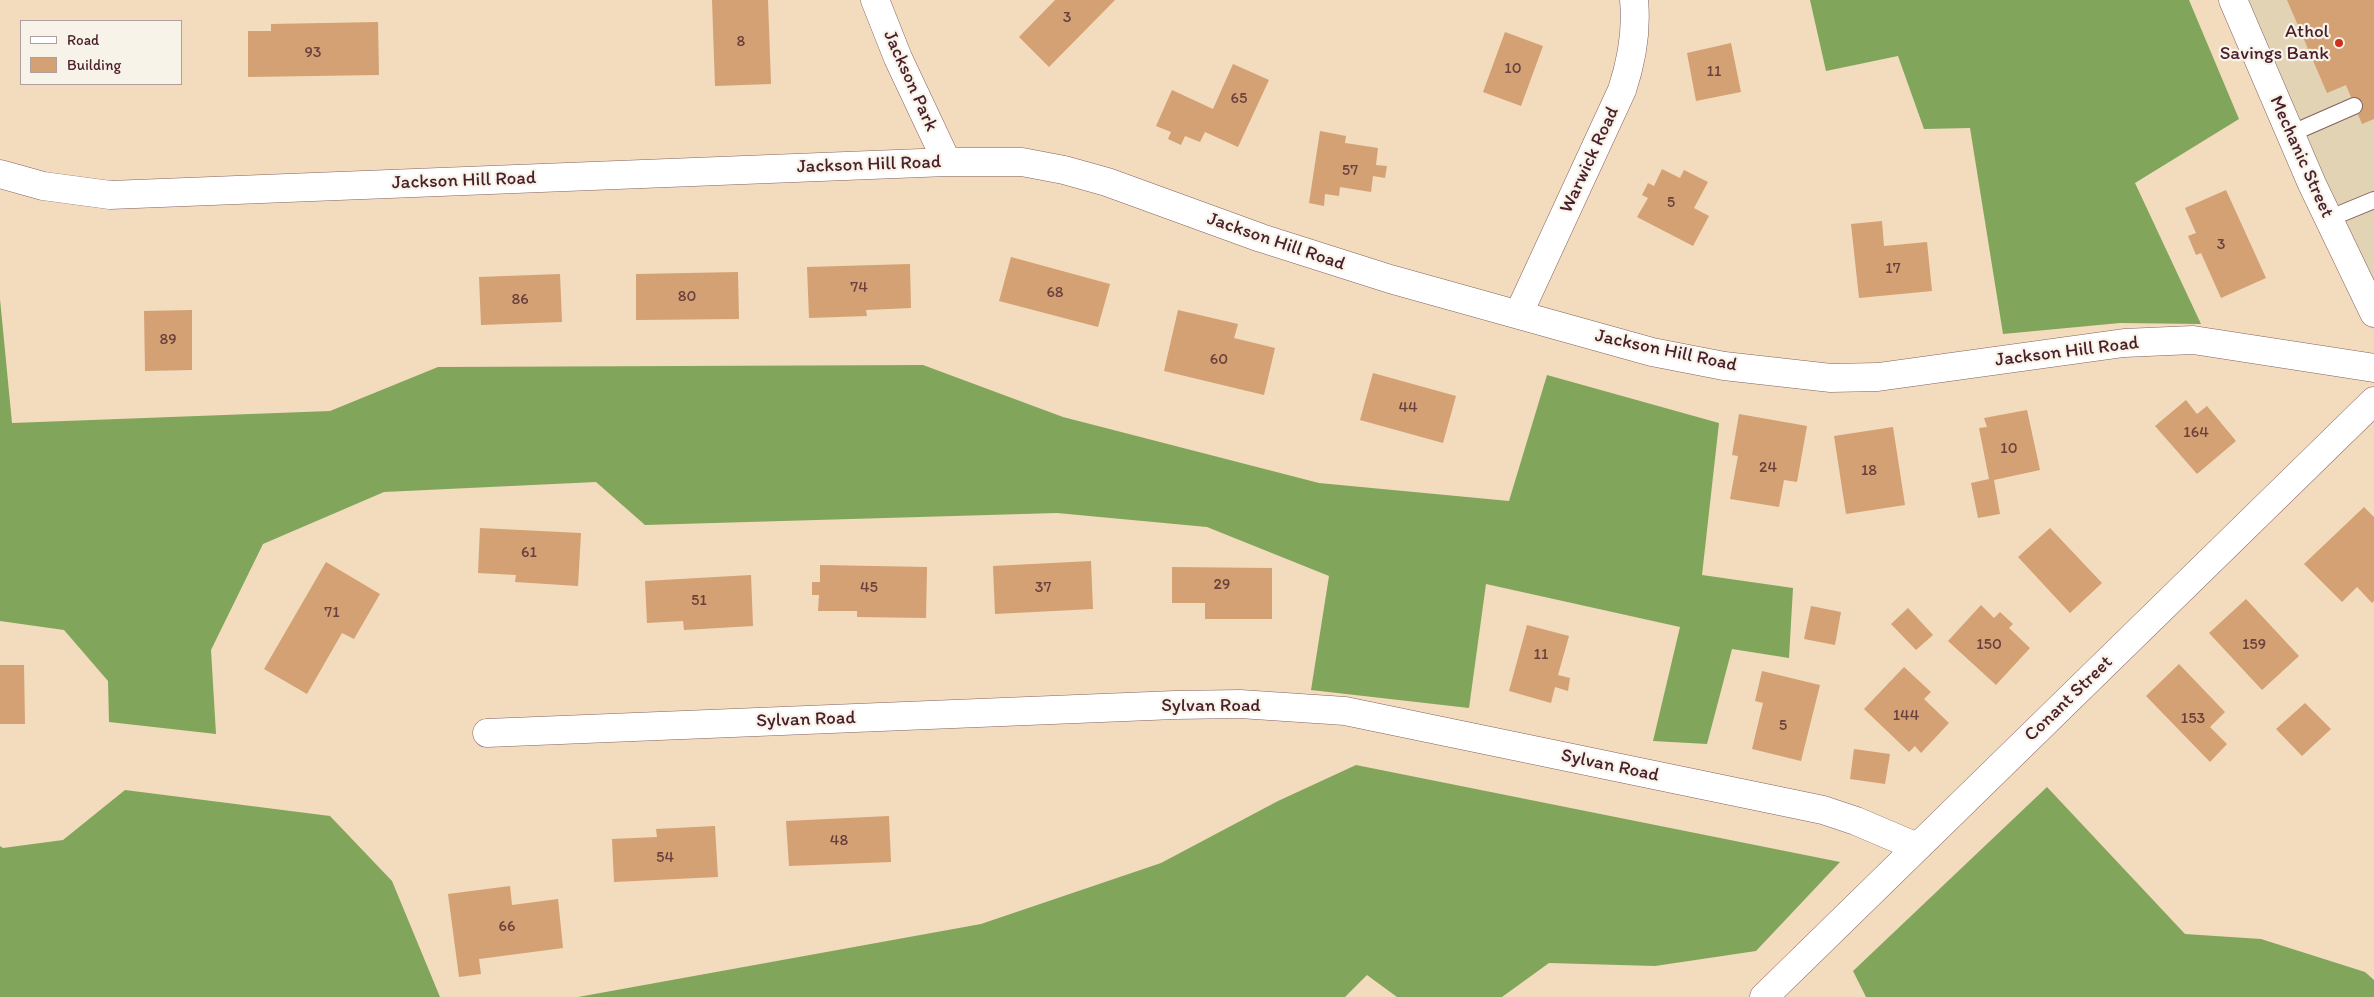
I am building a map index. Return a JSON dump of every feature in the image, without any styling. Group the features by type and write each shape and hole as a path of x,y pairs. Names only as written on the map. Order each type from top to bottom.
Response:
{"street":[{"name":"Jackson Park","path":"875,0 898,58 947,162"},
{"name":"Warwick Road","path":"1519,314 1622,90 1632,61 1635,29 1634,0"},
{"name":"Mechanic Street","path":"2233,0 2328,219 2374,313"},
{"name":"Jackson Hill Road","path":"0,174 43,186 110,195 947,162 1022,162 1064,170 1107,182 1261,238 1390,279 1652,352 1724,366 1831,378 1878,376 2124,343 2193,340 2374,368"},
{"name":"Conant Street","path":"1764,997 2374,402"},
{"name":"Sylvan Road","path":"488,733 1175,705 1294,706 1345,711 1823,810 1856,821 1917,847"}],"lane":[{"path":"2290,134 2354,106"},
{"path":"2328,219 2374,200"}],"shaded area":[{"path":"2233,0 2374,0 2374,313"}],"green space":[{"path":"1810,0 2189,0 2239,119 2135,183 2201,324 2120,323 2003,334 1970,128 1924,129 1898,56 1826,71"},
{"path":"0,299 12,423 330,411 438,367 923,365 1063,417 1319,483 1509,501 1547,375 1719,423 1702,575 1793,588 1789,658 1732,649 1707,744 1653,741 1680,627 1486,584 1469,708 1311,690 1329,576 1207,527 1057,513 645,525 596,482 384,492 263,544 211,650 216,734 109,722 108,681 64,630 0,621"},
{"path":"1356,765 1840,862 1756,951 1655,966 1549,963 1502,997 1397,997 1367,975 1345,997 578,997 981,924 1161,863 1278,801"},
{"path":"2047,787 2185,934 2261,939 2365,972 2374,980 2374,997 1866,997 1853,971"},
{"path":"125,790 330,816 392,881 440,997 0,997 0,846 3,848 63,840"}],"building":[{"path":"712,0 768,0 771,84 715,86"},
{"path":"1055,0 1115,0 1049,67 1019,37"},
{"name":"Athol Savings Bank","path":"2287,0 2374,0 2374,119 2362,124 2346,85 2327,93"},
{"path":"378,22 379,75 248,77 248,31 271,31 271,24"},
{"path":"1505,32 1543,46 1521,106 1483,92"},
{"path":"1731,43 1741,92 1696,101 1687,53"},
{"path":"1233,64 1269,80 1238,147 1205,132 1200,142 1185,136 1181,145 1168,139 1171,132 1156,126 1172,90 1213,109"},
{"path":"1320,131 1346,136 1345,143 1378,148 1376,165 1387,166 1385,178 1373,176 1371,192 1340,187 1339,196 1325,194 1324,206 1309,203"},
{"path":"1662,169 1680,178 1684,170 1708,182 1694,208 1709,216 1693,246 1637,217 1648,198 1642,195 1648,183 1654,186"},
{"path":"2226,190 2266,278 2221,298 2201,253 2196,255 2188,236 2196,233 2185,208"},
{"path":"1882,221 1884,246 1927,242 1932,291 1859,298 1851,224"},
{"path":"1011,257 1110,284 1098,327 999,301"},
{"path":"910,264 911,308 866,310 867,316 809,318 807,267"},
{"path":"738,272 739,319 636,320 636,274"},
{"path":"560,274 562,322 481,325 479,277"},
{"path":"192,310 192,370 145,371 144,311"},
{"path":"1178,310 1238,324 1234,338 1275,348 1264,395 1164,371"},
{"path":"1373,373 1456,396 1443,443 1360,420"},
{"path":"2186,400 2197,414 2207,406 2236,441 2197,474 2155,426"},
{"path":"2027,410 2040,470 1994,480 2000,514 1978,518 1971,483 1989,479 1979,428 1987,427 1984,418"},
{"path":"1739,414 1807,426 1797,482 1784,480 1779,507 1730,499 1738,456 1732,455"},
{"path":"1893,427 1905,505 1846,514 1834,436"},
{"path":"2364,507 2374,517 2374,601 2372,603 2357,587 2342,602 2304,564"},
{"path":"480,528 581,533 578,586 515,582 516,575 478,573"},
{"path":"2050,528 2102,583 2070,613 2018,557"},
{"path":"1091,561 1093,609 995,614 993,566"},
{"path":"326,562 380,594 354,639 342,633 307,694 264,669"},
{"path":"820,565 927,567 926,618 857,617 857,611 818,611 819,595 812,595 812,582 820,582"},
{"path":"1172,567 1272,568 1272,619 1205,619 1205,603 1172,603"},
{"path":"751,575 753,626 684,630 683,621 647,623 645,581"},
{"path":"2246,599 2299,656 2262,690 2209,633"},
{"path":"1981,605 1994,618 2000,612 2013,624 2009,628 2030,648 1996,685 1948,641"},
{"path":"1811,606 1841,612 1835,645 1804,639"},
{"path":"1908,608 1933,635 1916,650 1891,624"},
{"path":"1527,625 1569,636 1558,675 1570,678 1568,691 1555,687 1551,703 1509,691"},
{"path":"2179,664 2225,712 2210,727 2227,744 2210,762 2146,696"},
{"path":"0,665 24,665 25,724 0,724"},
{"path":"1904,667 1931,692 1924,699 1949,723 1921,753 1915,746 1909,752 1864,709"},
{"path":"1762,671 1820,685 1801,761 1752,749 1763,703 1755,701"},
{"path":"2305,703 2331,729 2302,756 2276,729"},
{"path":"1854,749 1890,754 1885,784 1850,779"},
{"path":"889,816 891,862 789,866 786,821"},
{"path":"715,826 718,877 614,882 612,839 657,837 656,829"},
{"path":"510,886 512,905 558,899 563,948 479,959 481,974 459,977 448,894"}],"place":[{"name":"Athol Savings Bank","path":"2339,43"}]}
